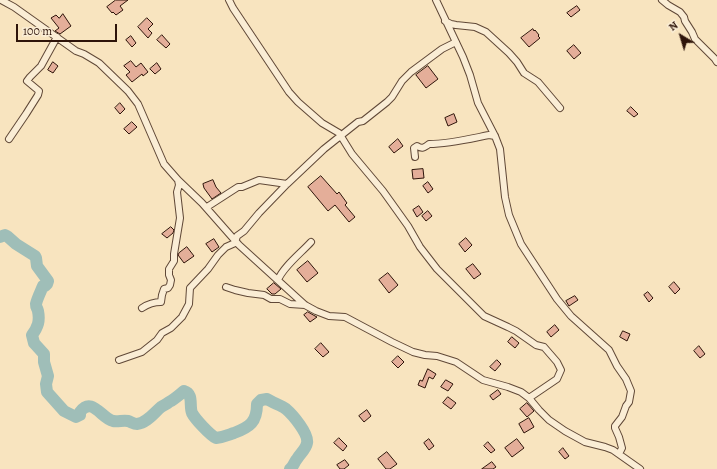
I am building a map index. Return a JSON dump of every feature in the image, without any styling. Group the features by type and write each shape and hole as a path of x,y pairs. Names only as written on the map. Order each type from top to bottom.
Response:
{"street":[{"path":"1,0 14,7 76,51 99,63 128,91 138,104 164,164 206,207 236,241 305,305 329,316 345,317 413,352 438,356 456,362 483,380 521,392 529,398 549,420 565,431 586,442 606,447 640,469"},
{"path":"229,0 232,8 289,92 322,123 334,129 341,136 352,154 388,197 408,226 420,247 438,269 484,316 508,328 516,330 536,345 544,347 556,362 561,370 557,379 529,398"},
{"path":"436,0 470,76 478,103 500,149 505,197 509,214 521,244 570,316 609,350 616,366 626,379 631,391 630,402 626,406 622,417 615,428 622,448 619,454"},
{"path":"662,0 680,12 695,39 717,62"},
{"path":"445,20 451,24 475,27 486,32 509,53 524,73 538,82 560,108"},
{"path":"9,139 40,91 28,81 41,66 57,37"},
{"path":"118,360 142,352 171,328 182,317 189,304 190,288 208,269 218,255 226,247 236,241 237,236 244,231 287,184 324,149 358,122 363,121 387,102 402,81 411,72 442,49 456,42"},
{"path":"415,157 414,148 417,146 424,148 429,144 454,142 489,135 495,136"},
{"path":"142,308 152,302 161,302 164,289 168,288 170,285 171,280 169,269 174,260 180,218 177,192 178,180"},
{"path":"206,207 238,187 242,187 259,180 287,184"},
{"path":"278,280 285,269 311,242"},
{"path":"226,287 248,293 264,295 271,299 280,299 290,304 305,305"}],"building":[{"path":"116,0 128,0 120,6 123,10 116,15 107,7"},
{"path":"577,6 580,10 571,17 567,13"},
{"path":"63,14 71,26 60,34 55,31 59,28 51,18 56,15 59,18"},
{"path":"147,18 153,24 148,29 152,33 148,38 138,27"},
{"path":"533,29 540,38 529,47 521,38"},
{"path":"162,35 170,44 166,48 157,40"},
{"path":"131,36 136,43 132,47 126,40"},
{"path":"574,45 581,53 574,59 567,51"},
{"path":"131,61 136,67 141,63 148,72 143,76 142,74 132,82 126,75 130,72 124,66"},
{"path":"53,62 58,66 53,73 48,70"},
{"path":"157,63 161,69 155,74 150,69"},
{"path":"428,66 438,79 426,88 416,75"},
{"path":"120,103 125,109 120,114 115,108"},
{"path":"631,107 638,114 634,117 627,111"},
{"path":"454,114 457,122 448,126 445,118"},
{"path":"132,122 137,127 129,134 124,129"},
{"path":"398,139 403,146 394,153 389,147"},
{"path":"423,169 424,178 413,179 412,170"},
{"path":"321,176 337,194 339,192 347,203 345,205 355,217 349,222 335,205 328,211 308,187"},
{"path":"213,180 221,193 212,199 204,188 203,184"},
{"path":"428,182 433,189 428,193 423,186"},
{"path":"419,206 423,212 417,217 413,210"},
{"path":"428,211 432,216 426,221 422,216"},
{"path":"171,227 174,230 173,233 167,238 162,234"},
{"path":"466,238 472,245 465,252 459,244"},
{"path":"214,239 219,247 212,252 206,244"},
{"path":"187,247 194,256 184,263 178,255"},
{"path":"308,261 318,273 307,282 297,270"},
{"path":"473,264 481,274 474,279 466,269"},
{"path":"388,273 398,285 389,293 379,280"},
{"path":"674,282 680,289 675,294 669,287"},
{"path":"274,283 281,289 275,294 272,294 267,289"},
{"path":"648,292 653,298 649,302 644,295"},
{"path":"575,296 578,300 569,306 566,301"},
{"path":"308,312 317,317 310,322 304,315"},
{"path":"555,325 559,330 551,337 547,332"},
{"path":"623,331 630,334 627,341 620,337"},
{"path":"512,337 519,343 515,348 508,342"},
{"path":"321,343 329,352 323,357 315,349"},
{"path":"699,346 705,354 700,358 694,351"},
{"path":"398,356 404,362 398,368 392,362"},
{"path":"497,360 501,364 495,371 490,367"},
{"path":"428,369 436,374 433,379 429,377 425,388 418,385 420,380 422,381"},
{"path":"446,380 453,384 448,391 441,387"},
{"path":"498,390 501,394 493,400 490,396"},
{"path":"448,397 456,403 451,409 443,403"},
{"path":"527,403 534,411 527,417 520,409"},
{"path":"367,410 371,416 364,422 359,416"},
{"path":"529,418 534,427 524,433 519,424"},
{"path":"339,438 347,446 343,451 334,443"},
{"path":"429,439 434,446 429,450 424,443"},
{"path":"517,439 524,448 512,457 505,448"},
{"path":"488,442 495,450 491,453 484,446"},
{"path":"563,448 569,456 565,459 559,452"},
{"path":"387,452 397,464 390,469 386,469 378,459"},
{"path":"345,460 349,465 344,469 340,469 337,465"},
{"path":"492,462 496,467 493,469 482,469"}],"waterway":[{"path":"0,237 5,235 7,236 16,244 35,256 37,266 48,281 47,284 43,286 36,305 39,321 32,335 34,343 44,354 44,362 48,376 46,384 47,392 64,411 76,417 80,415 80,412 84,408 89,406 93,407 113,421 128,421 137,424 147,420 161,407 184,391 190,397 191,410 194,416 199,423 216,438 234,433 252,423 256,415 257,404 261,400 267,399 286,409 296,420 306,435 307,443 290,469"}]}
